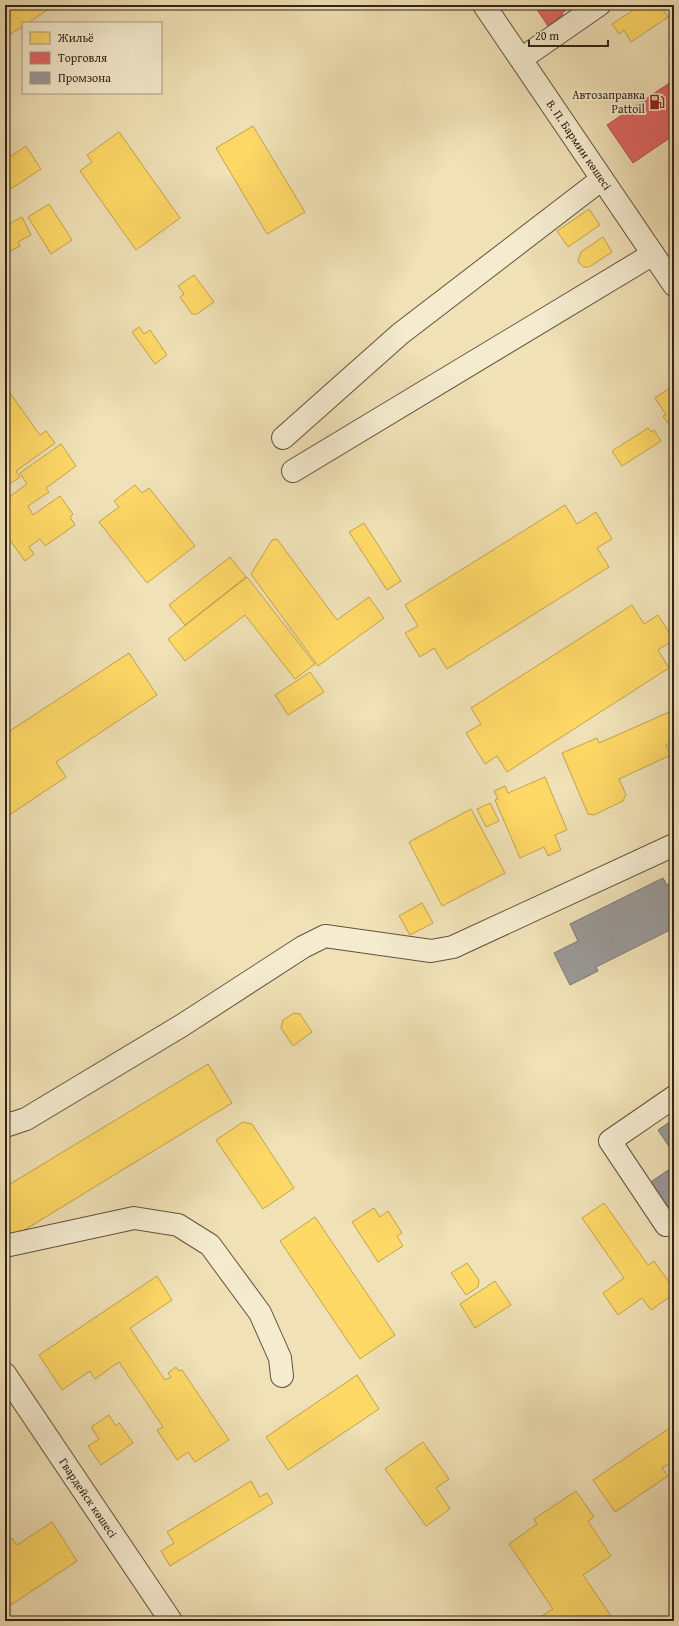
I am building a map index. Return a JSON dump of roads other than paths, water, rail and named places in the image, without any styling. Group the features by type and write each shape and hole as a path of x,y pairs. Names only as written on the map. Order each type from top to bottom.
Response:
{"street":[{"name":"В. П. Бармин көшесі","path":"484,5 674,285"},
{"path":"521,59 599,5"},
{"path":"283,438 400,334 602,179"},
{"path":"293,471 653,254"},
{"path":"5,1126 26,1119 175,1030 303,947 325,936 431,951 453,947 674,845"},
{"path":"666,1225 610,1140 667,1101"},
{"path":"5,1246 52,1238 134,1218 178,1224 210,1244 256,1307 280,1358 282,1376"},
{"name":"Гвардейск көшесі","path":"5,1374 171,1621"}],"place":[{"name":"Автозаправка Pattoil","path":"657,102"}]}
